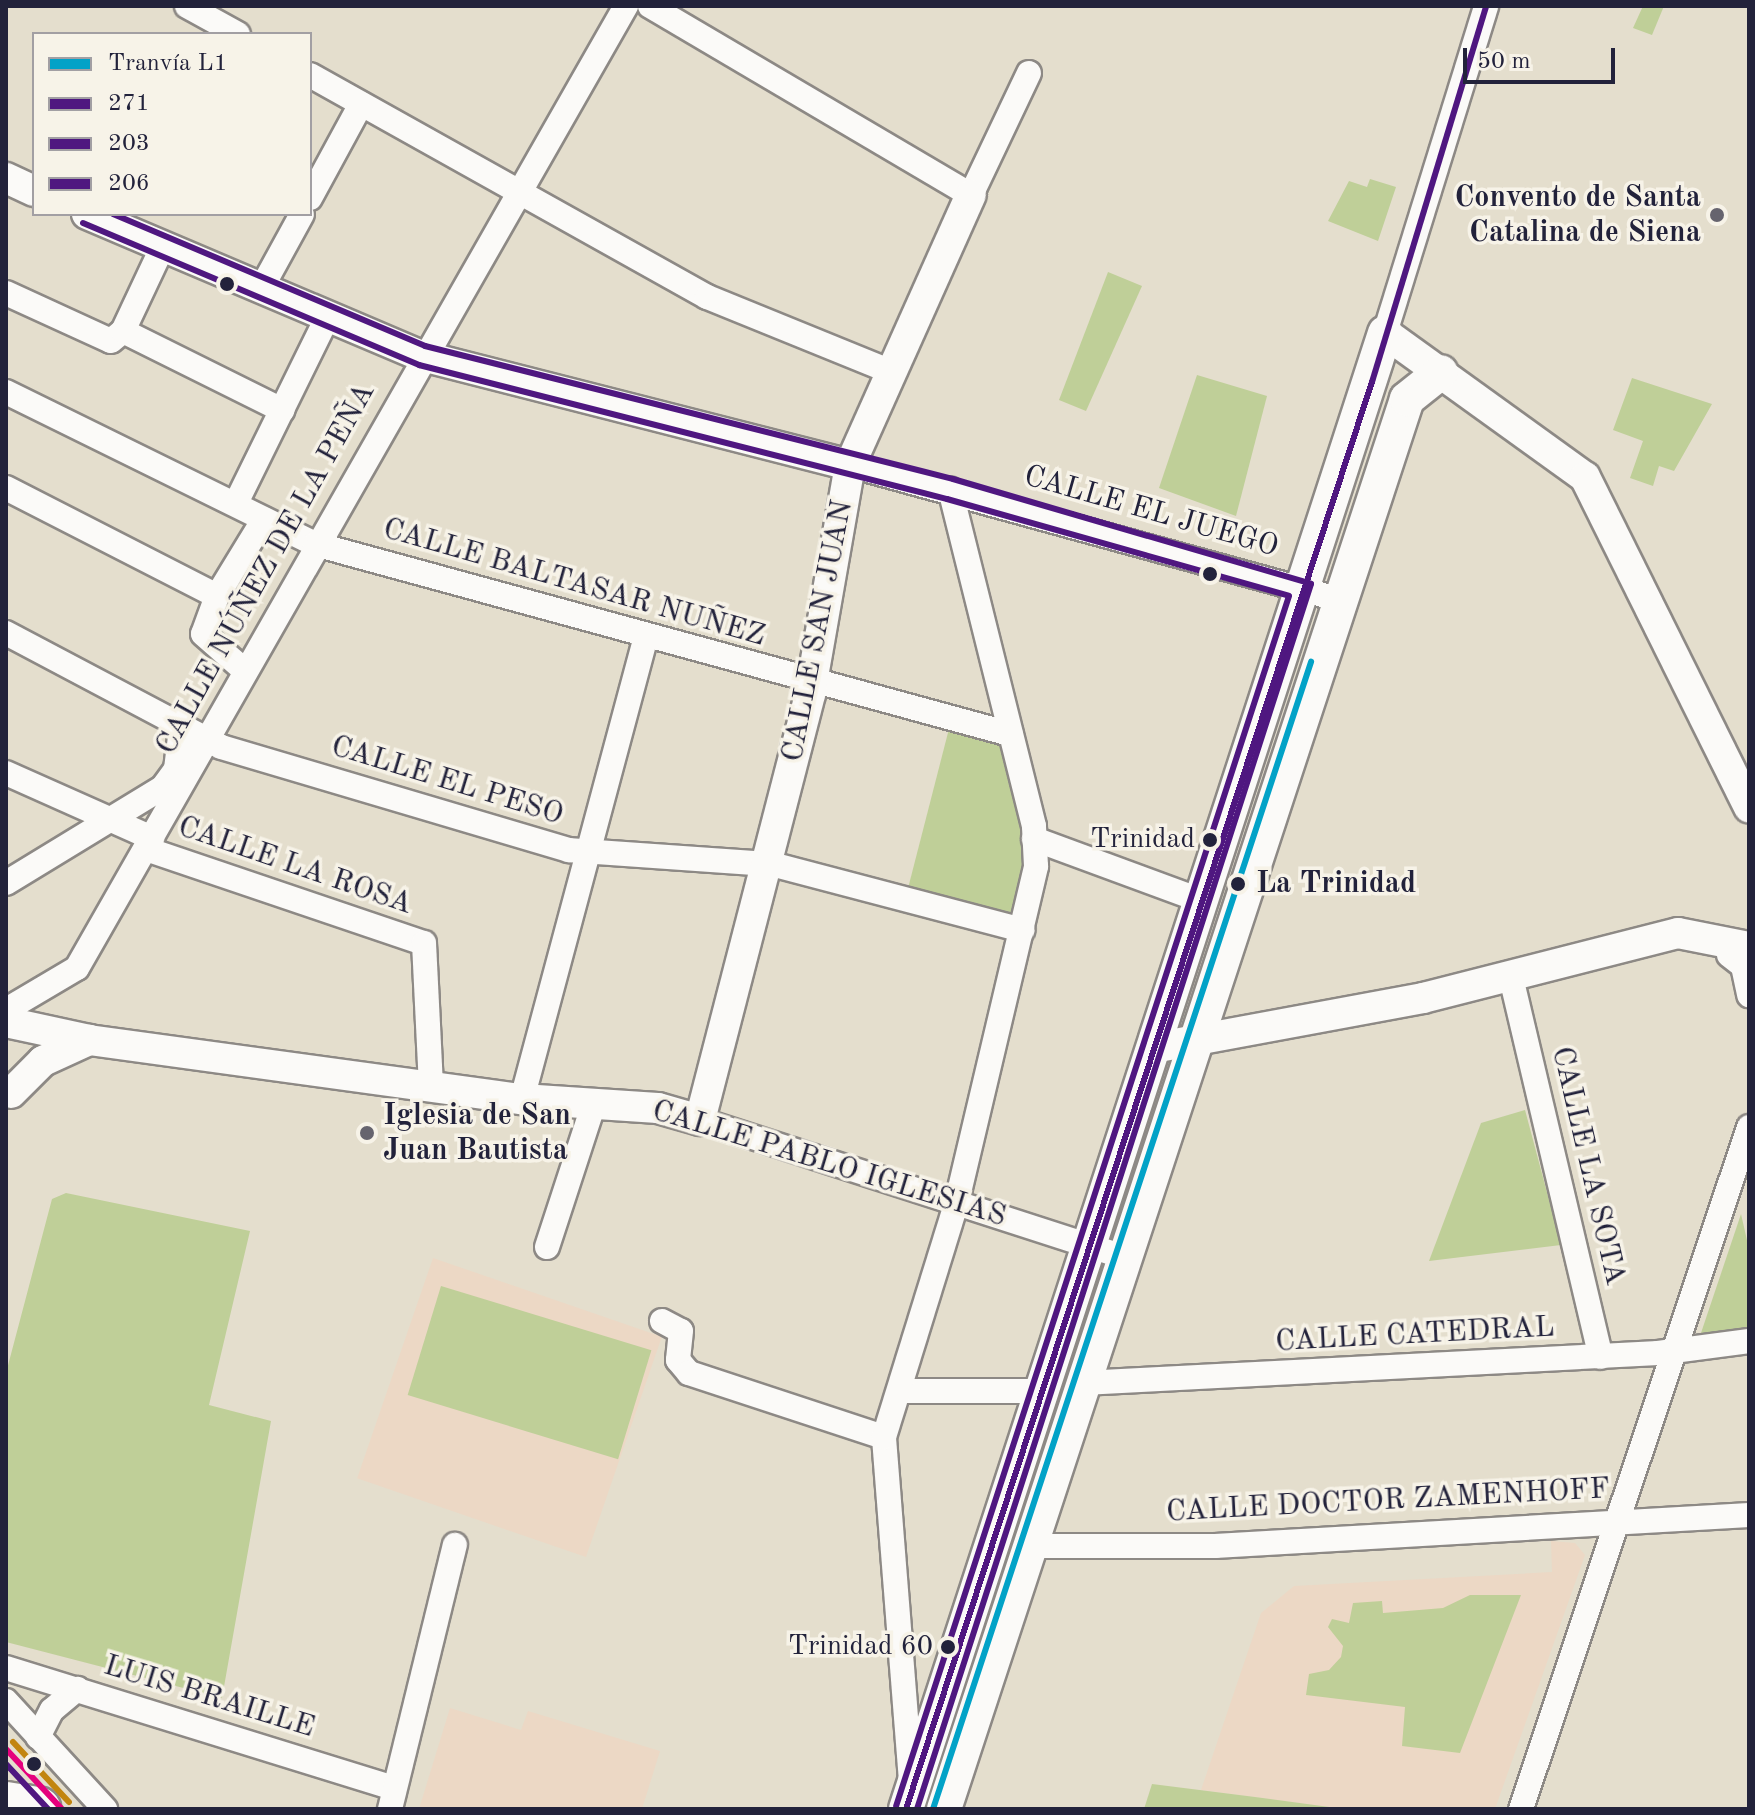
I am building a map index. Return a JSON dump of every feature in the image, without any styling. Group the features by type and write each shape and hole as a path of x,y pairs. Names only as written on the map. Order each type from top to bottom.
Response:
{"highway":[{"path":"6,1804 11,1809"},
{"path":"6,1804 39,1809"}],"main road":[{"path":"909,1800 1200,900 1372,382 1385,333"},
{"path":"944,1809 1407,399 1441,372"},
{"path":"1372,382 1394,387 1407,399"}],"street":[{"path":"187,6 230,32"},
{"name":"CALLE NÚÑEZ DE LA PEÑA","path":"6,1010 77,968 422,356 626,6"},
{"path":"650,6 971,195"},
{"path":"1486,6 1385,333 1585,477 1749,808"},
{"name":"CALLE SAN JUAN","path":"700,1120 771,864 811,682 850,465 889,371 1029,73"},
{"path":"312,76 726,306 889,371"},
{"path":"312,194 361,104"},
{"path":"98,216 119,220 163,246 422,356 850,465"},
{"path":"261,289 301,216"},
{"path":"6,293 111,341 123,331 163,246"},
{"path":"236,503 327,318"},
{"path":"123,331 282,410"},
{"name":"CALLE BALTASAR NUÑEZ","path":"6,392 315,544 1010,734"},
{"name":"CALLE EL JUEGO","path":"850,465 950,489 1341,600"},
{"path":"6,488 217,596"},
{"path":"909,1800 884,1437 957,1201 1022,930 1034,839 950,489"},
{"path":"244,670 203,634 217,596 264,519"},
{"name":"CALLE EL PESO","path":"6,633 182,721 207,738 569,850 590,849 771,864 1022,930"},
{"path":"522,1099 646,636"},
{"path":"6,883 170,779 182,721"},
{"name":"CALLE LA ROSA","path":"6,773 149,843 424,943 431,1087"},
{"path":"1034,839 1200,900"},
{"path":"1153,1048 1406,1002 1678,933 1743,960"},
{"path":"1406,1002 1418,1014 1684,946 1743,960"},
{"path":"1743,960 1749,995"},
{"name":"CALLE LA SOTA","path":"1514,990 1601,1357"},
{"path":"6,1022 22,1050 8,1098"},
{"name":"CALLE PABLO IGLESIAS","path":"6,1022 89,1040 522,1099 594,1103 700,1120 1125,1257"},
{"path":"8,1098 53,1054 89,1040"},
{"path":"547,1247 594,1103"},
{"path":"1521,1809 1615,1521 1747,1143"},
{"path":"662,1321 681,1331 678,1360 689,1373 884,1437"},
{"name":"CALLE CATEDRAL","path":"1083,1383 1601,1357 1749,1341"},
{"path":"899,1391 1043,1391"},
{"name":"CALLE DOCTOR ZAMENHOFF","path":"1030,1546 1215,1546 1749,1515"},
{"path":"392,1799 455,1545"},
{"name":"LUIS BRAILLE","path":"6,1668 77,1689 392,1799"},
{"path":"38,1737 52,1710 77,1689"},
{"path":"6,1701 105,1809"}],"shaded area":[{"path":"433,1258 662,1337 586,1557 357,1478"},
{"path":"1551,1541 1575,1543 1585,1555 1495,1809 1344,1809 1201,1790 1261,1613 1294,1586 1552,1572"},
{"path":"450,1708 521,1730 528,1711 660,1751 642,1809 419,1809"}],"green space":[{"path":"1643,6 1664,6 1652,35 1633,28"},
{"path":"1370,179 1396,187 1378,241 1328,221 1349,181 1367,187"},
{"path":"1108,272 1142,286 1086,411 1059,400"},
{"path":"1197,375 1267,396 1236,516 1159,488"},
{"path":"1632,378 1712,404 1674,471 1659,466 1653,486 1630,478 1643,441 1613,430"},
{"path":"951,721 1010,734 1034,826 1022,930 905,900"},
{"path":"1525,1110 1561,1245 1429,1261 1481,1123"},
{"path":"66,1193 250,1231 209,1405 271,1421 222,1698 6,1642 6,1373 52,1199"},
{"path":"1741,1214 1749,1249 1749,1330 1701,1333"},
{"path":"441,1286 651,1350 618,1459 408,1395"},
{"path":"1470,1595 1521,1595 1460,1753 1402,1746 1405,1707 1306,1695 1309,1674 1329,1670 1341,1657 1343,1646 1328,1627 1332,1619 1349,1623 1353,1603 1382,1601 1383,1613 1443,1608"},
{"path":"1152,1784 1255,1797 1344,1809 1144,1809"}],"tram line":[{"name":"L1","path":"933,1809 1311,662"}],"transit line":[{"name":"271","path":"906,1809 1372,382 1486,6"},
{"name":"206","path":"118,216 425,346 953,479 1311,584 917,1809"},
{"name":"203","path":"83,223 419,365 947,499 1289,596 896,1806"},
{"path":"13,1742 69,1802"},
{"path":"6,1749 62,1809"},
{"name":"203","path":"6,1764 48,1809"}],"place":[{"name":"Convento de Santa Catalina de Siena","path":"1717,215"},
{"name":"Trinidad","path":"1210,840"},
{"name":"La Trinidad","path":"1238,884"},
{"name":"Iglesia de San Juan Bautista","path":"367,1133"},
{"name":"Trinidad 60","path":"948,1647"}]}
